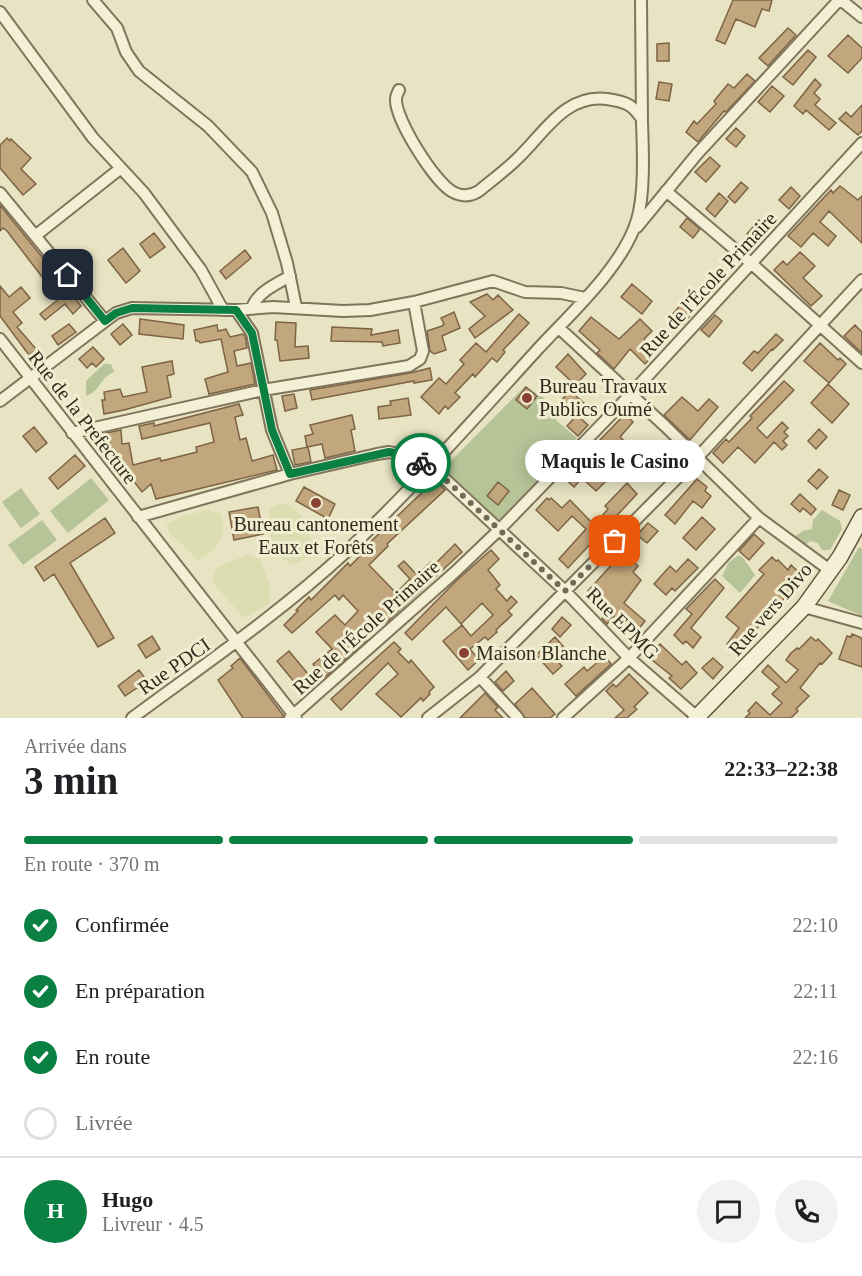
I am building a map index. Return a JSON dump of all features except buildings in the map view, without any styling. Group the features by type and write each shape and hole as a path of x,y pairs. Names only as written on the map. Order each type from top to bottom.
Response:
{"main road":[{"name":"Rue vers Divo","path":"696,717 804,608 831,571 862,517"}],"street":[{"path":"93,0 117,28 126,52 139,71 208,126 252,172 272,213 290,276 296,307"},
{"path":"631,234 637,220 640,202 643,157 641,0"},
{"path":"631,234 704,146 840,0 862,17"},
{"path":"0,12 93,138 144,193 201,270 223,310"},
{"path":"399,90 396,98 397,105 410,138 442,185 460,195 474,194 479,191 516,160 554,120 572,105 586,100 616,100 634,107 642,119"},
{"name":"Rue de l'École Primaire","path":"293,717 500,529 630,395 862,143"},
{"path":"35,236 121,168"},
{"path":"666,192 752,264 862,363"},
{"path":"0,193 105,321"},
{"name":"Rue PDCI","path":"132,718 236,644 346,552 431,466 559,328 605,276 631,234"},
{"path":"252,308 260,296 290,276"},
{"path":"428,718 480,676 697,458 862,280"},
{"path":"0,401 116,313 132,308 236,310 296,307 354,312 414,302 493,281 525,292 561,293 585,298"},
{"path":"72,433 263,390 409,366 420,359 423,351 414,302"},
{"path":"236,310 252,333 272,430 290,474"},
{"path":"559,328 759,518 831,571"},
{"name":"Rue de la Prefecture","path":"0,339 293,717"},
{"name":"Rue EPMG","path":"138,517 290,474 389,452 403,455 431,466 565,591 629,658 696,717"},
{"path":"562,718 629,658 759,518"},
{"path":"804,608 862,622"},
{"path":"480,676 518,718"}],"green space":[{"path":"104,364 111,364 114,372 106,377 95,391 86,396 86,381"},
{"path":"525,386 544,398 557,421 577,438 499,523 440,472"},
{"path":"91,478 109,500 68,533 50,511"},
{"path":"21,488 40,514 21,528 2,502"},
{"path":"279,504 290,505 303,518 311,539 308,556 291,565 284,559 270,554 269,509"},
{"path":"206,510 221,514 224,527 220,540 208,555 198,560 170,533 166,525 181,517"},
{"path":"822,510 840,521 842,529 830,550 822,550 818,543 810,541 802,548 787,542 803,531 812,529 813,520"},
{"path":"42,520 57,540 23,565 8,545"},
{"path":"859,547 862,549 862,616 828,601"},
{"path":"247,555 260,559 270,586 270,603 244,618 212,582 217,567"},
{"path":"739,555 755,575 740,593 722,576 729,562"}],"way so far":[{"path":"421,463 431,466 565,591 615,541"}],"place":[{"name":"Bureau Travaux Publics Oumé","path":"527,398"},
{"name":"Bureau cantonement Eaux et Forêts","path":"316,503"},
{"name":"Maquis le Casino","path":"615,541"},
{"name":"Maison Blanche","path":"464,653"}],"route":[{"path":"68,275 105,321 116,313 132,308 236,310 252,333 272,430 290,474 389,452 421,463"}]}
